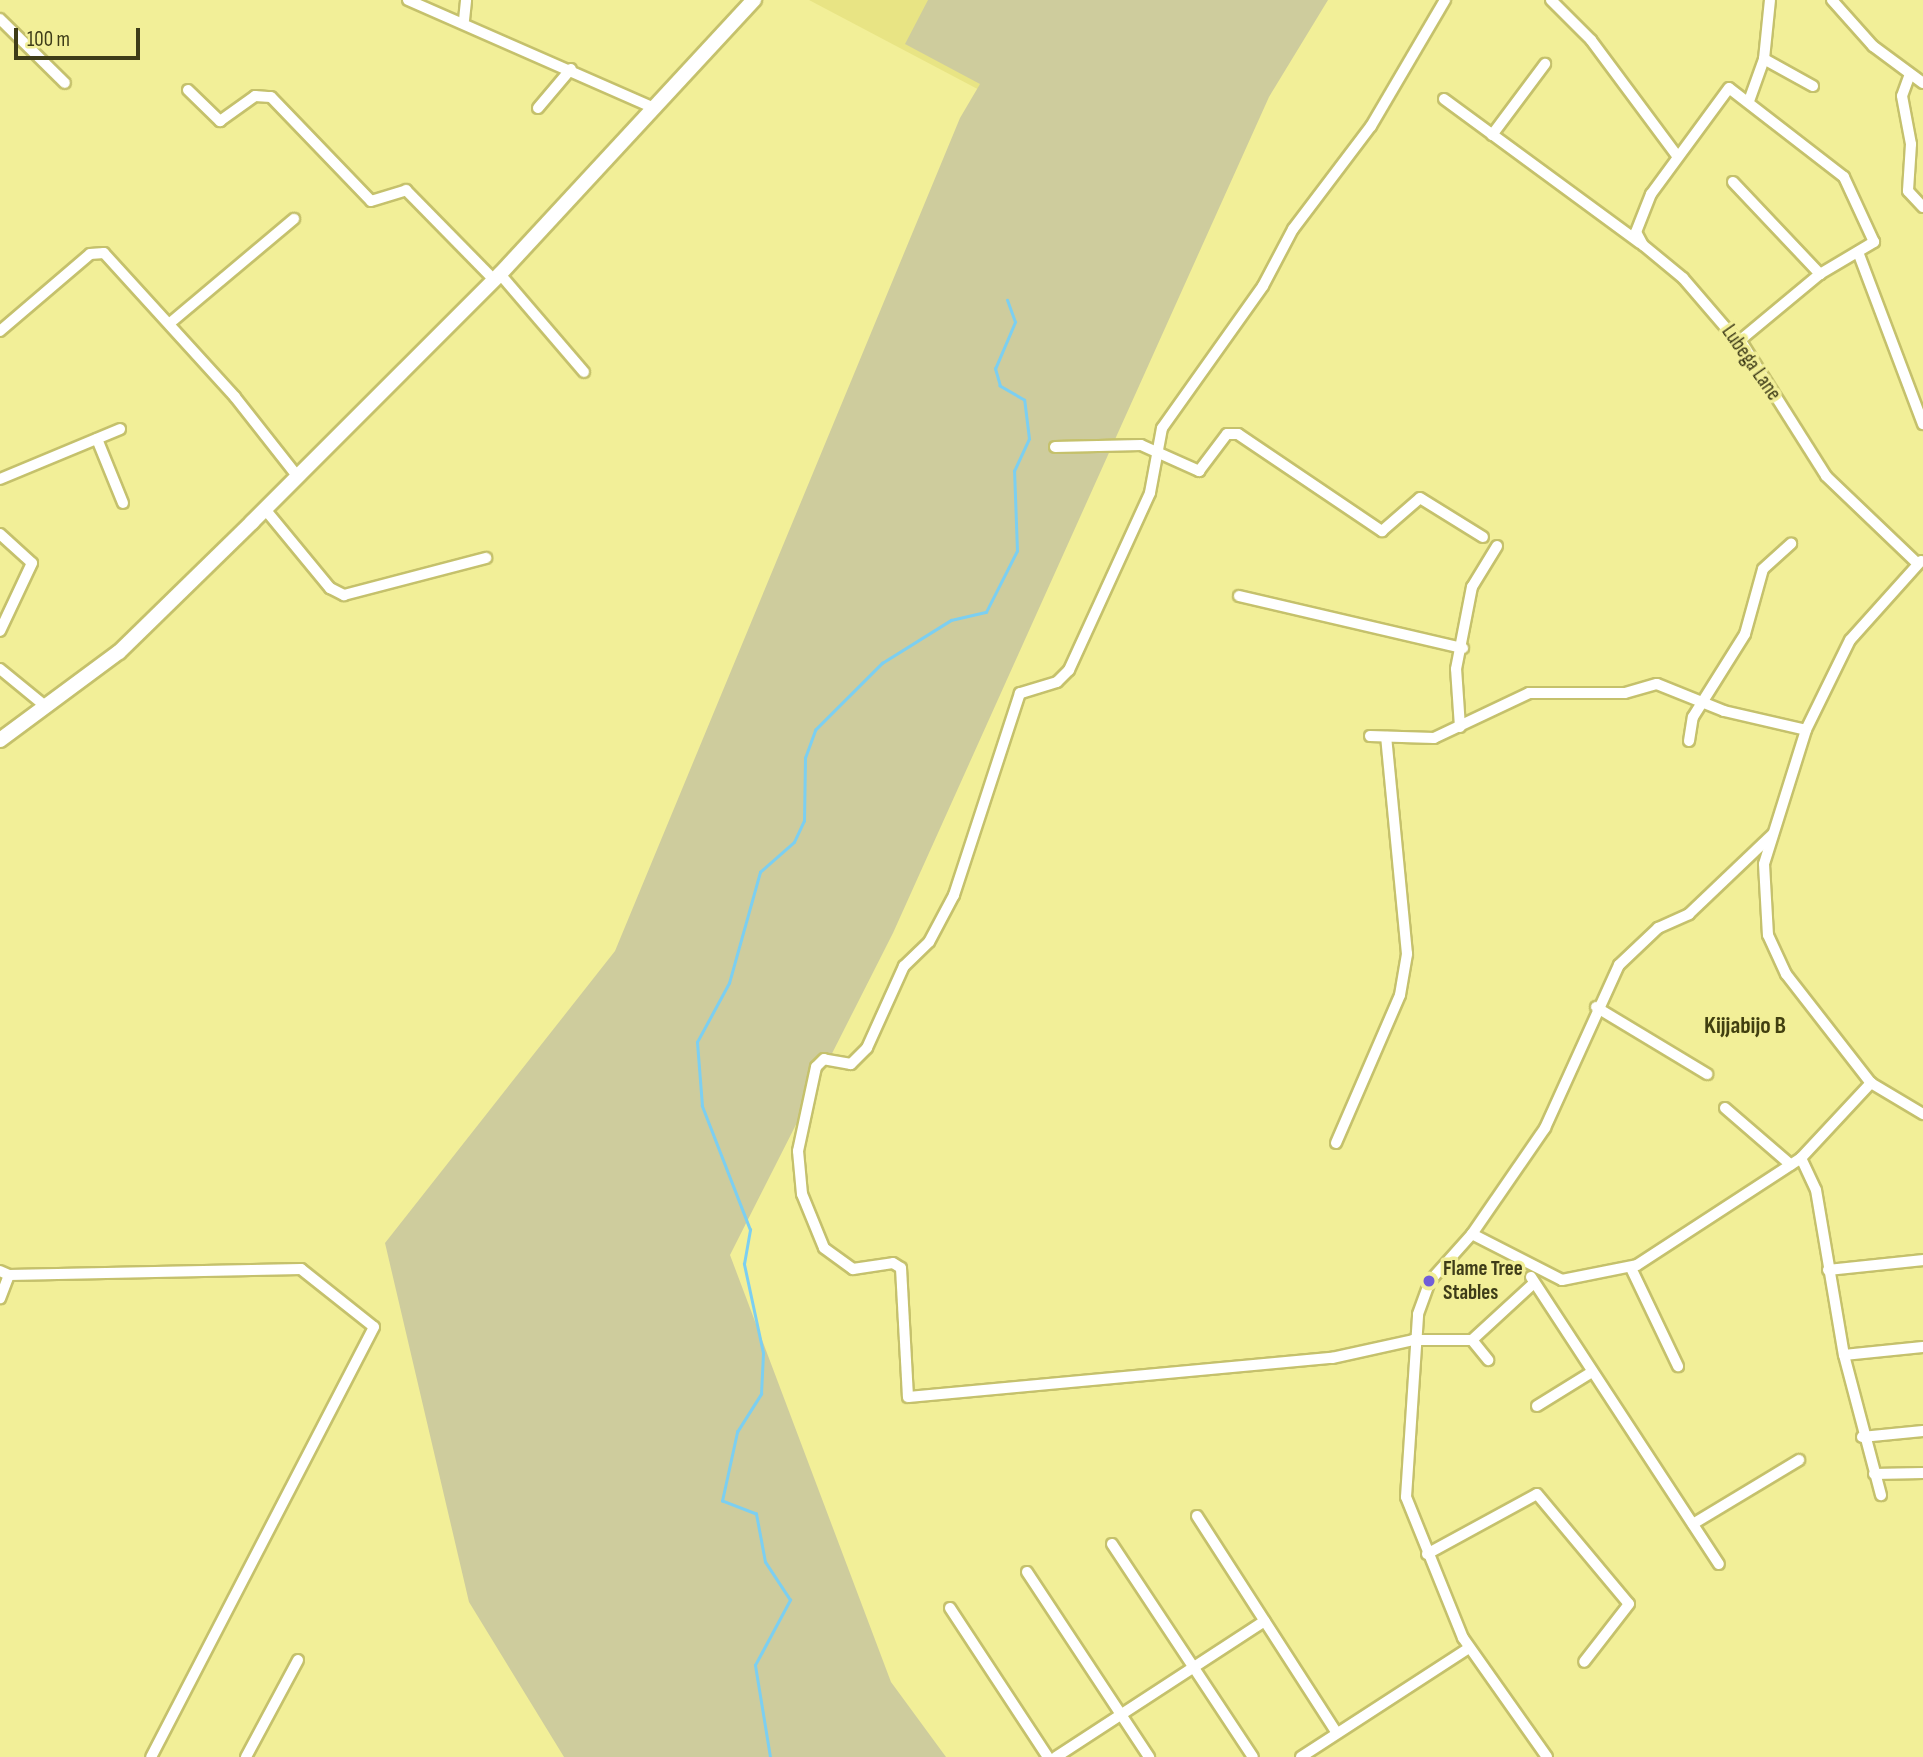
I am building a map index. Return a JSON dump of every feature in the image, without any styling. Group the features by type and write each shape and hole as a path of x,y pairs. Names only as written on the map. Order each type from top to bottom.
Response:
{"street":[{"path":"408,0 464,20 654,108"},
{"path":"464,20 466,0"},
{"path":"0,740 119,652 298,477 497,277 754,0"},
{"path":"1445,0 1371,126 1293,229 1263,286 1180,399 1153,451 1150,493 1069,670 1057,682 1026,688 1007,722 961,881 938,927 904,966 858,1058 844,1066 824,1059 816,1067 798,1151 802,1194 835,1259 853,1269 892,1263 901,1268 908,1396 1332,1358 1413,1340 1472,1340 1534,1283"},
{"path":"1551,0 1591,40 1677,156"},
{"path":"1749,101 1764,59 1770,0"},
{"path":"1832,0 1910,74 1923,83"},
{"path":"0,19 65,83"},
{"path":"1764,59 1813,86"},
{"path":"1492,135 1545,64"},
{"path":"538,108 571,69"},
{"path":"1910,74 1902,96 1911,144 1908,191 1923,207"},
{"path":"1643,245 1638,217 1723,89 1749,101 1844,177 1874,233 1874,242 1820,274 1738,342"},
{"path":"188,90 220,121 255,96 271,97 371,201 405,190 497,277 584,372"},
{"name":"Lubega Lane","path":"1444,99 1643,245 1703,298 1738,342 1826,477 1920,561"},
{"path":"1733,182 1820,274"},
{"path":"170,323 294,219"},
{"path":"1858,252 1923,424"},
{"path":"0,331 90,254 104,253 170,323 298,477"},
{"path":"0,479 120,429"},
{"path":"1055,447 1126,443 1153,451 1199,471 1227,434 1237,434 1382,531 1420,498 1431,499 1483,537"},
{"path":"97,439 123,503"},
{"path":"264,508 330,588 344,595 486,558"},
{"path":"0,534 32,564 0,631"},
{"path":"1689,741 1703,702 1745,634 1763,569 1791,544"},
{"path":"1460,727 1456,669 1463,648 1472,587 1497,546"},
{"path":"1920,561 1856,632 1806,730 1764,858 1771,945 1799,994 1871,1083 1923,1114"},
{"path":"1239,596 1463,648"},
{"path":"0,669 44,705"},
{"path":"1370,736 1434,738 1529,693 1625,693 1657,684 1703,702 1806,730"},
{"path":"1336,1143 1400,995 1407,954 1385,737"},
{"path":"1547,1757 1469,1648 1427,1553 1406,1497 1413,1340 1430,1281 1472,1234 1545,1128 1596,1007 1636,946 1689,914 1772,835"},
{"path":"1596,1007 1707,1074"},
{"path":"1472,1234 1529,1267 1584,1280 1631,1268 1685,1240 1796,1162 1871,1083"},
{"path":"1725,1108 1796,1162 1816,1190 1844,1355 1862,1437 1881,1495"},
{"path":"1828,1270 1923,1260"},
{"path":"1529,1267 1534,1283 1719,1564"},
{"path":"1631,1268 1678,1366"},
{"path":"0,1298 4,1273 301,1269 374,1327 151,1757"},
{"path":"1472,1340 1488,1360"},
{"path":"1844,1355 1923,1347"},
{"path":"1537,1406 1592,1372"},
{"path":"1862,1437 1923,1431"},
{"path":"1693,1524 1799,1460"},
{"path":"1874,1474 1923,1473"},
{"path":"1427,1553 1537,1494 1629,1604 1584,1662"},
{"path":"1197,1516 1335,1730"},
{"path":"1112,1544 1253,1757"},
{"path":"1027,1572 1149,1757"},
{"path":"950,1608 1048,1757"},
{"path":"1056,1757 1265,1621"},
{"path":"1301,1757 1335,1730 1469,1648"},
{"path":"246,1757 298,1660"}],"shaded area":[{"path":"809,0 1038,0 987,94"},
{"path":"928,0 1328,0 1269,97 893,933 730,1255 891,1682 946,1757 564,1757 469,1602 385,1243 615,951 960,118 980,84 905,44"}],"waterway":[{"path":"770,1757 755,1665 790,1600 765,1562 756,1514 722,1501 737,1432 761,1394 763,1353 744,1264 750,1230 702,1106 697,1042 729,983 760,872 794,842 804,821 805,758 815,730 882,663 951,620 986,612 1017,551 1014,471 1029,439 1024,400 1000,386 995,369 1015,322 1007,300"}],"place":[{"name":"Flame Tree Stables","path":"1429,1281"}],"district":[{"name":"Kijjabijo B","path":"1745,1026"}]}
